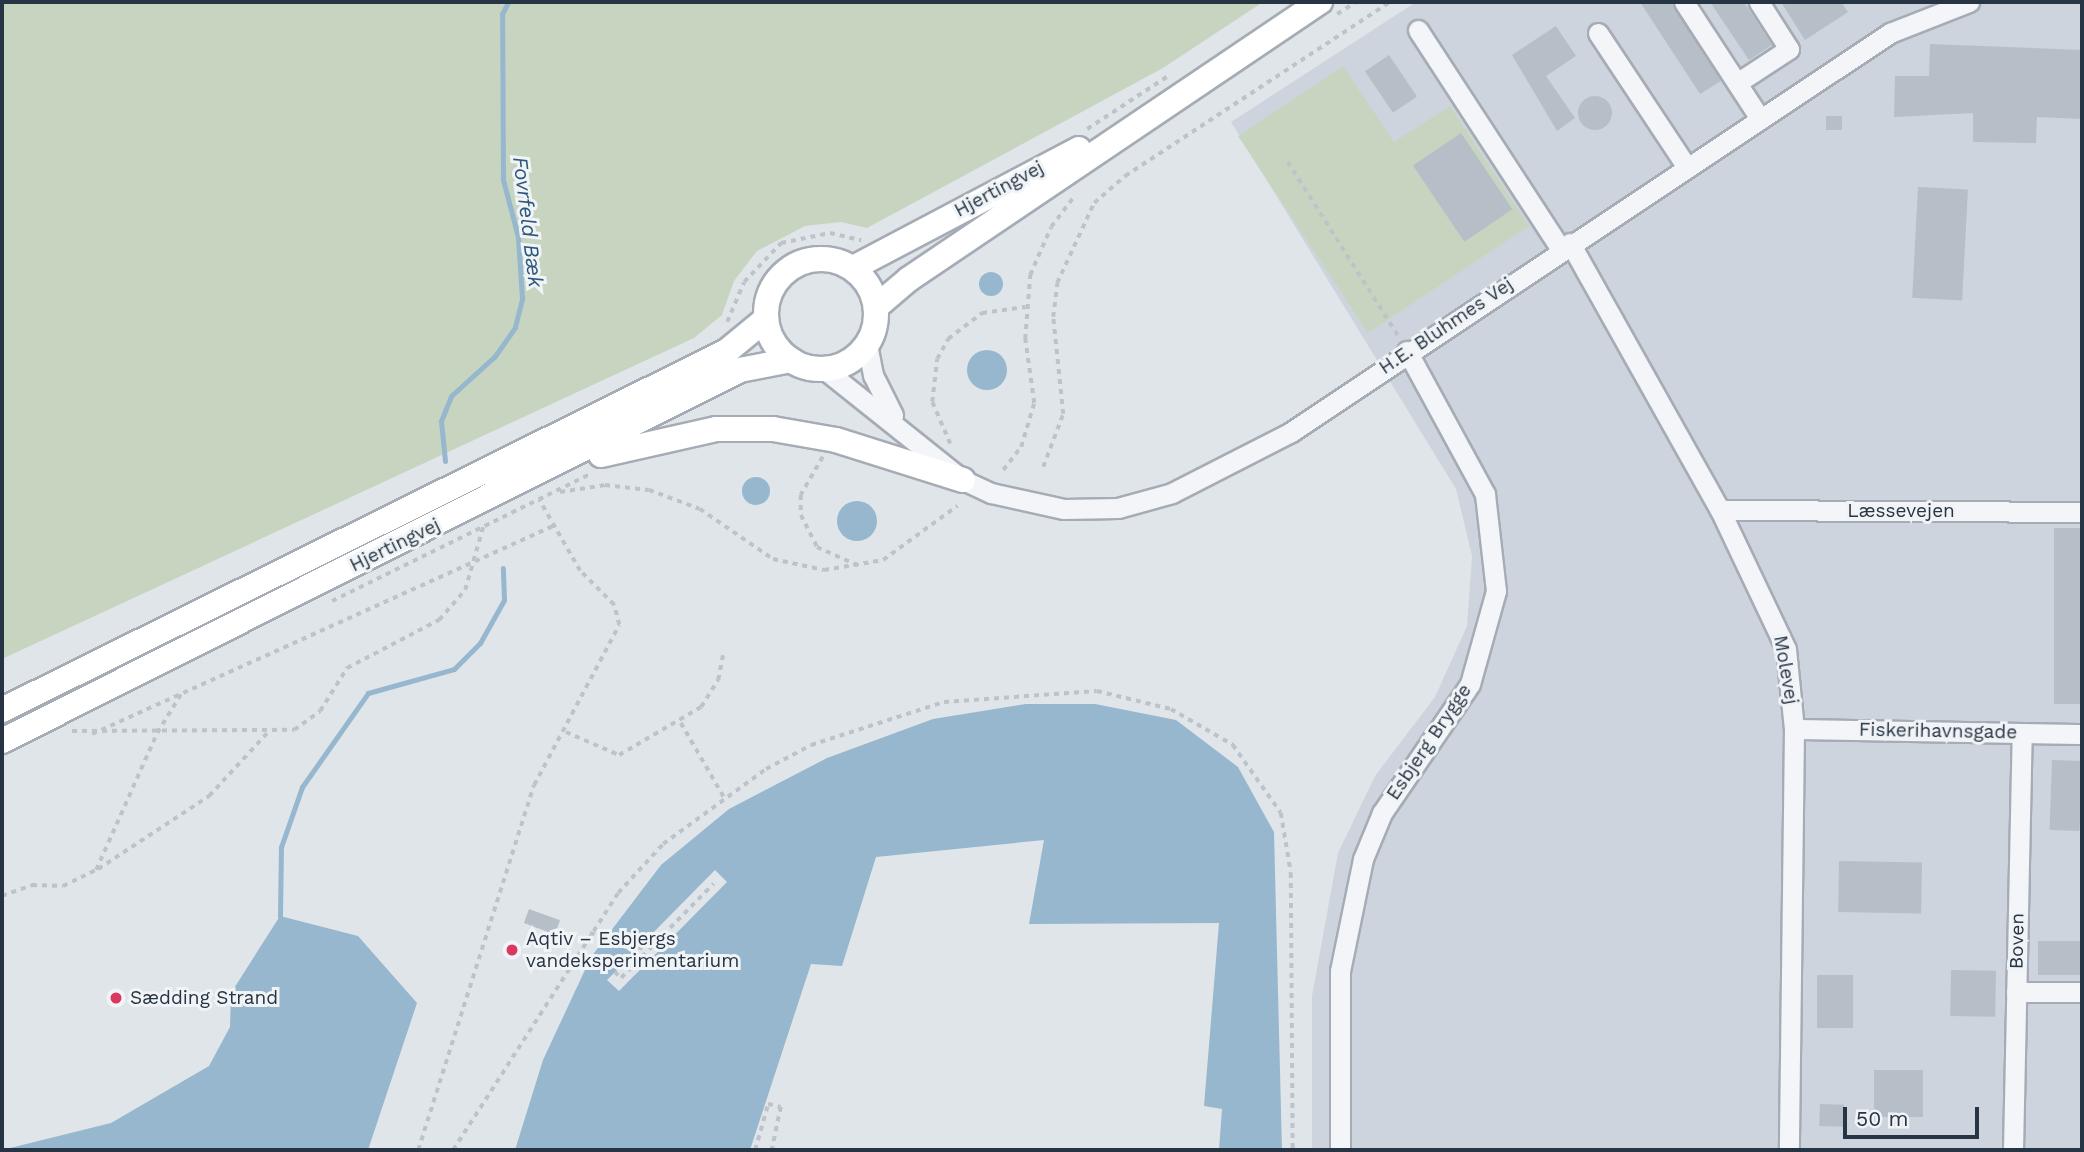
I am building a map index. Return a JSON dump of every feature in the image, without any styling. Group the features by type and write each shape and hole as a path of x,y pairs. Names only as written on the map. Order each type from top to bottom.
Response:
{"main road":[{"name":"Hjertingvej","path":"876,307 1149,116 1326,9"},
{"name":"Hjertingvej","path":"853,268 890,254 989,191 1149,116"},
{"path":"819,258 853,268 876,307 867,344 849,361 824,369 791,360 766,319 774,284 786,271 819,258"},
{"name":"Hjertingvej","path":"2,710 727,351 766,319"},
{"name":"Hjertingvej","path":"2,741 427,530 740,370 791,360"},
{"path":"427,530 642,441 716,429 773,429 836,440 961,494"}],"street":[{"path":"1684,2 1759,117"},
{"path":"1737,83 1789,49 1759,2"},
{"name":"H.E. Bluhmes Vej","path":"824,369 901,428 961,494 1091,509 1139,502 1219,474 1291,432 1407,351 1759,117 1891,33 1969,2"},
{"name":"Molevej","path":"1418,30 1565,246 1645,376 1720,510 1783,639 1794,729 1790,1150"},
{"path":"1598,33 1686,166"},
{"name":"H.E. Bluhmes Vej","path":"867,344 873,375 901,428"},
{"name":"Esbjerg Brygge","path":"1340,1150 1340,971 1363,859 1382,813 1470,684 1496,591 1485,494 1407,351"},
{"name":"Læssevejen","path":"1720,510 2082,512"},
{"name":"Fiskerihavnsgade","path":"1794,729 2082,734"},
{"name":"Boven","path":"2013,1150 2022,733"},
{"path":"2016,992 2082,992"}],"path":[{"path":"1326,9 1356,2"},
{"path":"1043,467 1063,414 1053,317 1057,283 1094,203 1125,176 1390,2"},
{"path":"1080,132 1181,68"},
{"path":"1289,162 1407,351"},
{"path":"1003,470 1021,447 1034,403 1026,307 1039,250 1084,186"},
{"path":"721,327 744,282 781,243 830,233 871,239"},
{"path":"957,450 932,402 937,359 973,318 1026,307"},
{"path":"812,450 826,453 801,495 802,515 817,547 861,566"},
{"path":"601,470 554,493 605,485 649,490 699,509 773,559 824,570 861,566 911,545 957,506"},
{"path":"993,471 1004,476"},
{"path":"418,1150 534,785 566,732 619,625 614,604 580,571 539,499"},
{"path":"90,735 470,561 553,526"},
{"path":"72,731 90,735 294,730 320,711 347,668 439,620 465,590 470,561 484,527"},
{"path":"566,732 619,755 636,740 681,723 701,707 718,680 723,654"},
{"path":"453,1150 590,933 663,844 725,799 811,745 944,702 1023,692 1097,691 1171,709 1233,745 1281,813 1291,873 1293,1150"},
{"path":"96,870 157,733 183,692"},
{"path":"681,723 725,799"},
{"path":"2,896 32,886 63,886 96,870 201,803 269,731"},
{"path":"615,972 621,978 713,884"},
{"path":"590,933 647,950"},
{"path":"755,1150 768,1104 781,1107 772,1150"}],"shaded area":[{"path":"1416,2 2082,2 2082,1150 1312,1150 1312,996 1338,853 1375,776 1435,697 1467,626 1472,556 1456,489 1231,122"}],"green space":[{"path":"2,2 1263,2 1163,68 867,228 841,222 805,226 757,251 734,281 722,315 694,338 2,659"},
{"path":"1343,66 1394,142 1450,106 1529,226 1368,333 1238,136"}],"water":[{"path":"991,272 1002,279 1003,284 996,295 991,296 980,289 979,284 986,273"},
{"path":"987,350 1001,356 1007,370 1001,384 987,390 973,384 967,370 973,356"},
{"path":"756,477 766,481 770,491 766,501 756,505 746,501 742,491 746,481"},
{"path":"857,501 871,507 877,521 871,535 857,541 843,535 837,521 843,507"},
{"path":"1026,704 1095,704 1176,720 1238,767 1274,832 1282,1150 1219,1150 1222,1109 1204,1106 1219,923 1029,924 1044,840 876,857 842,966 811,964 750,1150 515,1150 543,1060 591,957 661,865 729,809 827,758 933,719"},
{"path":"280,916 358,936 417,1003 368,1150 2,1150 111,1123 209,1066 230,1027 231,993"}],"pier":[{"path":"715,870 727,882 619,991 607,980 635,952 599,940 604,933 642,944"}],"building":[{"path":"1640,2 1672,2 1721,81 1700,94"},
{"path":"1710,2 1744,2 1772,45 1749,60"},
{"path":"1781,2 1841,2 1848,12 1805,40"},
{"path":"1556,26 1576,56 1546,76 1575,118 1557,131 1512,55"},
{"path":"1930,44 2082,50 2082,119 2037,117 2036,143 1973,142 1973,113 1894,117 1895,76 1929,76"},
{"path":"1389,55 1417,96 1393,113 1365,71"},
{"path":"1595,96 1607,101 1612,113 1607,125 1595,130 1583,125 1578,113 1583,101"},
{"path":"1826,116 1842,116 1842,130 1826,130"},
{"path":"1461,133 1512,209 1464,242 1413,165"},
{"path":"1918,187 1968,190 1962,300 1912,298"},
{"path":"2054,528 2082,528 2082,704 2054,704"},
{"path":"2052,760 2082,761 2080,831 2050,830"},
{"path":"1839,861 1922,862 1921,913 1838,912"},
{"path":"529,909 560,920 555,934 524,923"},
{"path":"2038,941 2082,941 2082,975 2038,975"},
{"path":"1951,970 1996,971 1995,1017 1950,1016"},
{"path":"1817,975 1853,975 1853,1028 1817,1028"},
{"path":"1874,1070 1923,1070 1923,1117 1874,1117"},
{"path":"1820,1104 1844,1105 1843,1127 1819,1126"}],"waterway":[{"name":"Fovrfeld Bæk","path":"445,461 441,421 451,396 495,356 515,327 522,298 518,237 503,180 502,14 508,2"},
{"name":"Fovrfeld Bæk","path":"280,916 281,847 302,787 368,693 454,669 480,643 504,600 503,568"}],"place":[{"name":"Aqtiv – Esbjergs vandeksperimentarium","path":"512,950"},
{"name":"Sædding Strand","path":"116,998"}]}
